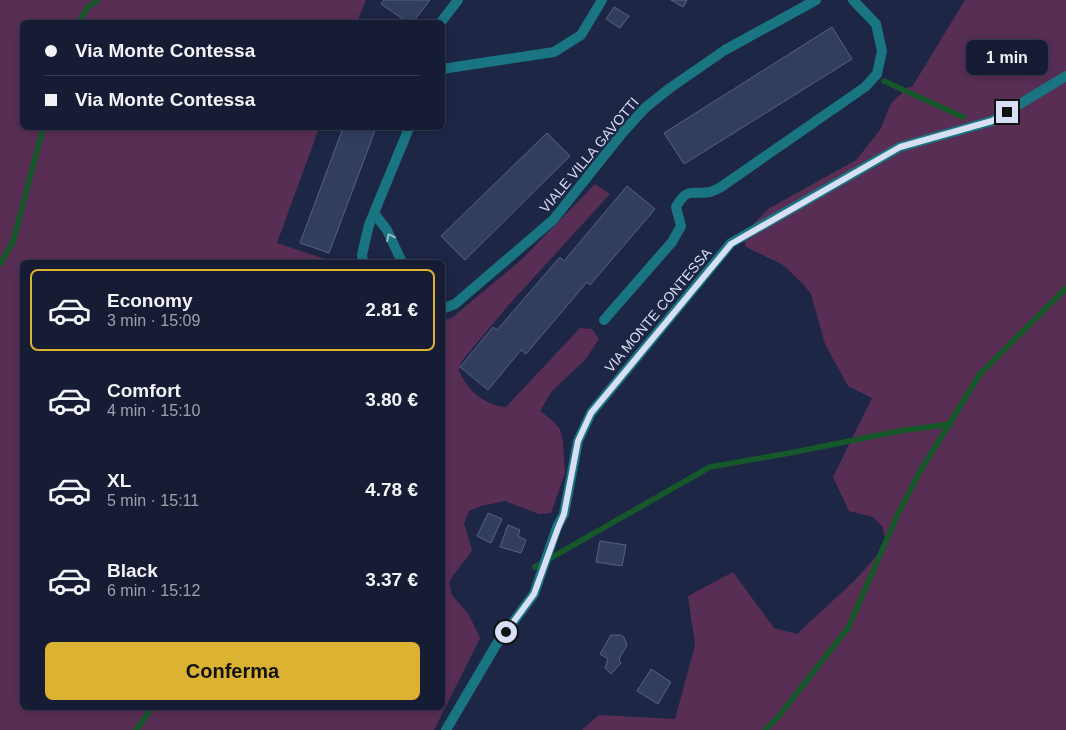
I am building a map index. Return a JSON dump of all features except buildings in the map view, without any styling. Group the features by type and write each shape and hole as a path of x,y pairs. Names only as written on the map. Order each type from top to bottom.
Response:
{"street":[{"path":"443,20 458,0"},
{"path":"445,69 554,52 581,35 602,0"},
{"name":"VIALE VILLA GAVOTTI","path":"445,308 455,304 553,220 624,131 646,107 725,50 816,0"},
{"path":"604,320 672,242 681,226 676,207 680,199 689,192 710,192 721,188 865,86 877,74 882,51 876,24 853,0"},
{"name":"VIA MONTE CONTESSA","path":"446,730 496,645 534,594 564,514 578,441 591,413 731,244 900,147 992,121 1066,76"},
{"path":"363,260 362,255 369,224 408,130"},
{"path":"374,213 387,230 401,260"}],"shaded area":[{"path":"0,0 366,0 358,20 20,20 20,130 318,130 277,243 328,260 20,260 20,710 444,710 434,730 0,730"},
{"path":"965,0 1066,0 1066,730 582,730 599,715 675,719 695,645 688,596 733,572 774,628 797,634 854,581 882,550 885,538 882,526 873,517 849,511 833,477 872,398 848,386 825,344 811,294 783,265 746,247 743,235 768,209 856,160 880,130 891,103 909,87 912,87"},
{"path":"595,184 610,194 506,308 462,361 459,370 466,384 477,395 498,406 506,407 580,328 592,329 599,339 585,360 552,391 540,411 560,429 563,442 565,473 551,513 539,514 505,501 481,506 469,511 464,523 472,550 449,582 452,595 469,615 480,638 445,708 445,320 453,317 520,261"}],"waterway":[{"path":"80,20 87,8 98,0"},
{"path":"884,81 963,117"},
{"path":"0,264 13,242 42,130"},
{"path":"765,730 778,717 848,628 897,516 919,473 980,374 1066,288"},
{"path":"535,567 710,467 899,431 951,424"},
{"path":"136,730 151,710"}],"route":[{"path":"506,632 534,594 564,514 578,441 591,413 731,244 900,147 992,121 1007,112"}]}
